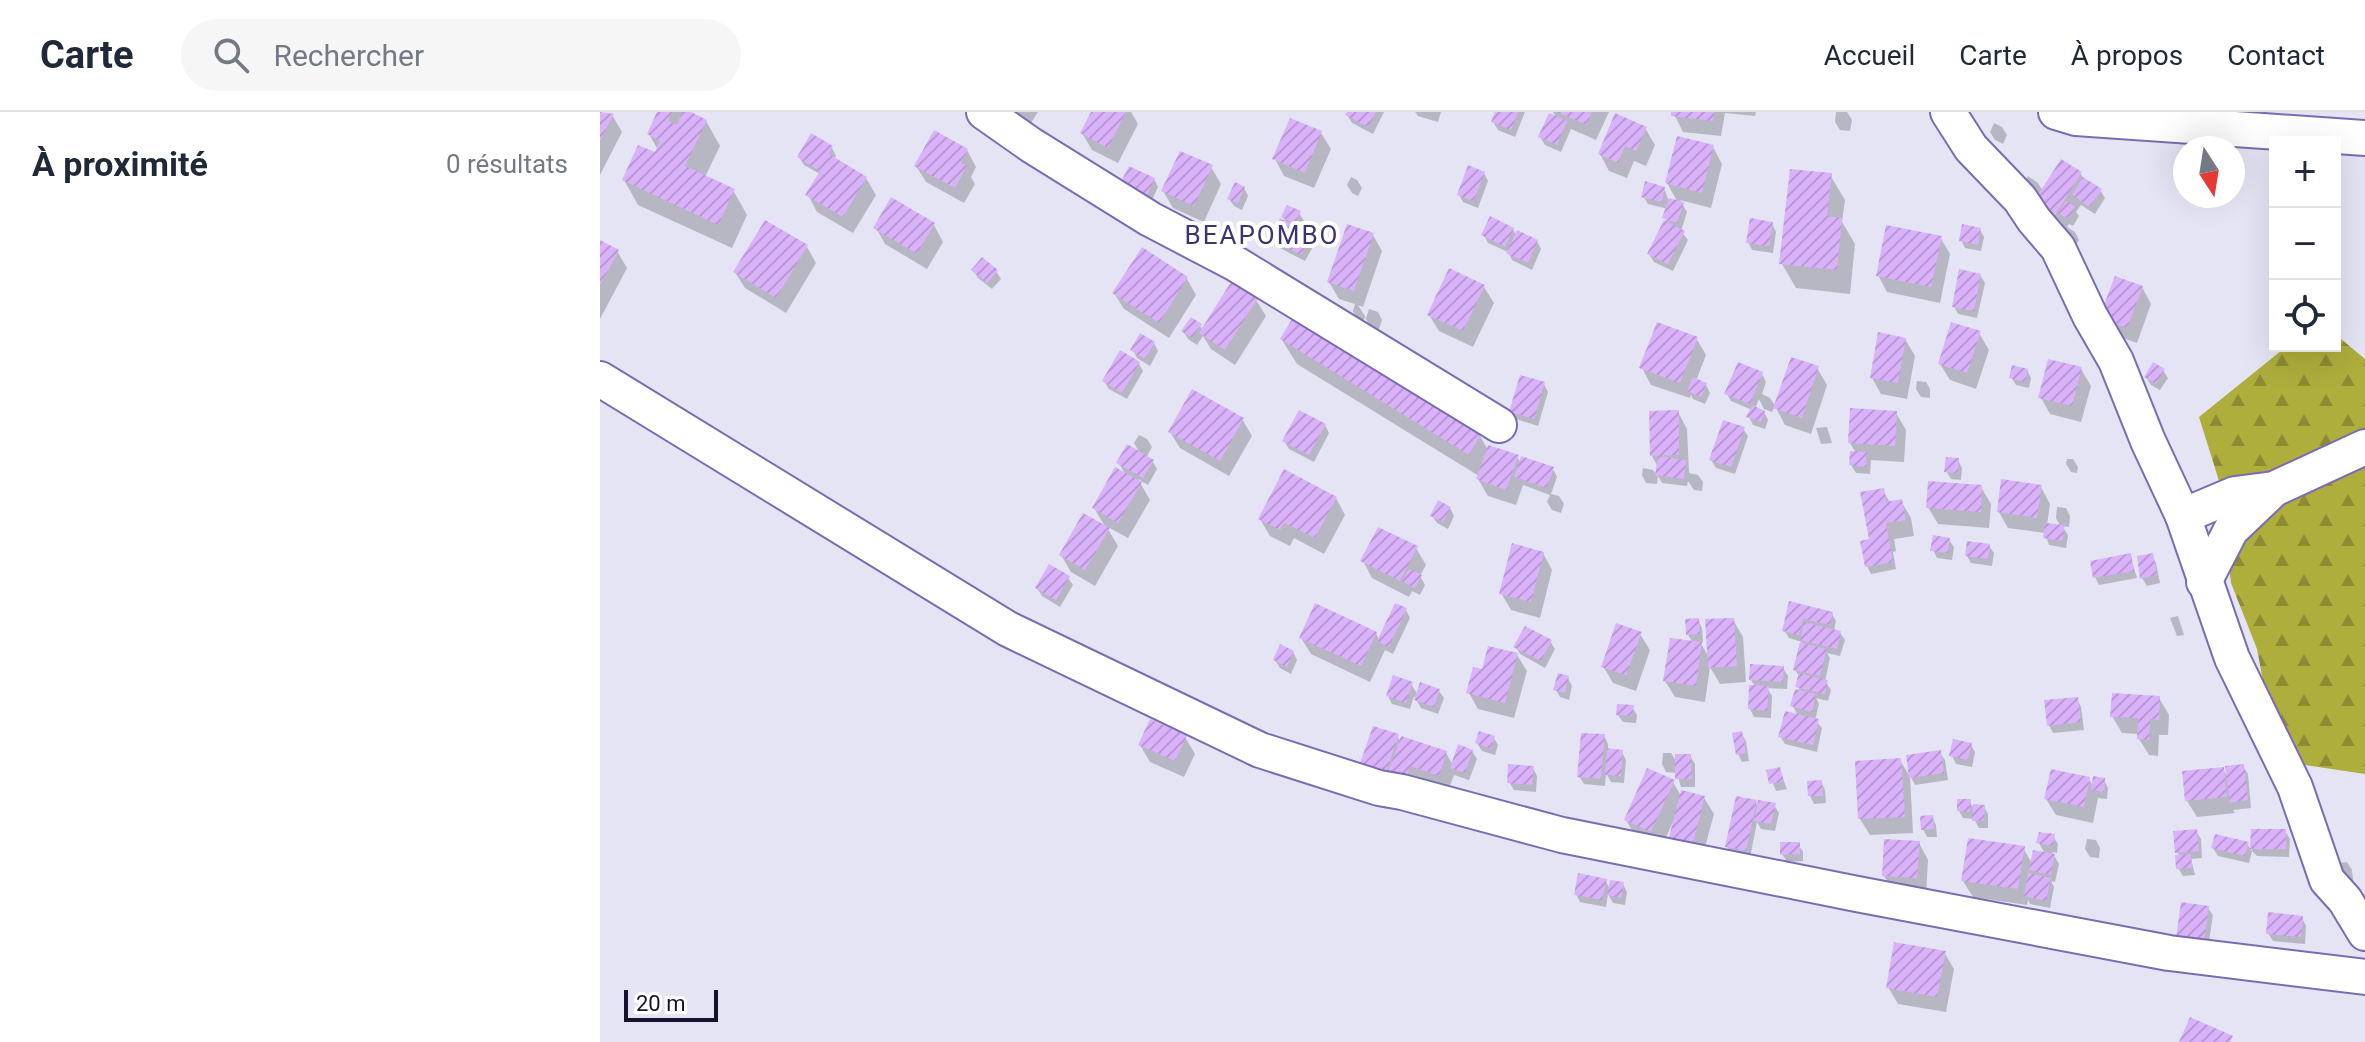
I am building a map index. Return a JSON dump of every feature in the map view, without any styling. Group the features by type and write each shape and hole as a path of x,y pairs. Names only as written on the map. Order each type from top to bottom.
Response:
{"street":[{"path":"984,112 1150,219 1236,264 1499,425"},
{"path":"1948,112 1971,148 2020,199 2058,248 2090,316 2116,361 2183,516 2232,658 2295,787 2327,880 2345,900 2365,933"},
{"path":"2056,112 2076,118 2365,138"},
{"path":"600,379 1008,629 1260,750 1379,788 1577,838 2169,953 2365,977"},
{"path":"2183,516 2235,494 2274,489 2365,447"},
{"path":"2204,582 2231,530 2274,489"}],"green space":[{"path":"2341,339 2365,359 2365,774 2305,765 2266,697 2257,649 2231,583 2220,484 2199,417 2280,352 2341,352"}],"building":[{"path":"600,112 614,114 600,141"},
{"path":"657,112 672,112 668,121 677,125 682,112 691,112 707,120 685,166 735,189 718,225 622,180 638,145 655,152 660,141 647,134"},
{"path":"1091,112 1126,112 1108,148 1080,133"},
{"path":"1347,112 1376,112 1368,127 1345,115"},
{"path":"1495,112 1518,112 1511,130 1491,122"},
{"path":"1557,112 1592,112 1587,125"},
{"path":"1671,112 1714,112 1713,121 1671,116"},
{"path":"1549,113 1567,121 1557,145 1538,137"},
{"path":"1615,113 1647,127 1636,151 1625,146 1618,163 1598,154"},
{"path":"1290,118 1322,131 1305,173 1272,159"},
{"path":"934,130 968,149 961,163 967,166 955,188 914,166"},
{"path":"811,133 833,146 829,154 867,177 843,217 805,195 820,171 797,157"},
{"path":"1677,136 1714,145 1702,193 1665,183"},
{"path":"1180,151 1213,165 1194,206 1161,191"},
{"path":"2061,159 2082,172 2055,215 2034,201"},
{"path":"1468,165 1485,172 1474,201 1457,195"},
{"path":"1129,166 1155,178 1146,198 1119,186"},
{"path":"1790,169 1832,173 1827,216 1842,218 1837,270 1779,264"},
{"path":"2083,177 2102,189 2090,207 2072,195"},
{"path":"1645,181 1665,187 1662,202 1641,197"},
{"path":"1235,182 1245,187 1238,203 1227,199"},
{"path":"891,197 935,223 917,254 873,228"},
{"path":"1669,198 1684,202 1677,223 1662,218"},
{"path":"2066,201 2076,207 2068,219 2058,213"},
{"path":"1287,205 1301,211 1295,223 1281,217"},
{"path":"1490,216 1514,228 1505,247 1481,235"},
{"path":"1280,218 1312,234 1301,255 1270,239"},
{"path":"1750,218 1773,222 1769,246 1746,243"},
{"path":"765,220 808,245 776,298 733,272"},
{"path":"1664,220 1685,231 1668,264 1647,254"},
{"path":"1347,224 1374,233 1354,291 1327,282"},
{"path":"1962,224 1981,228 1978,245 1959,241"},
{"path":"1886,225 1942,236 1931,287 1876,276"},
{"path":"1517,230 1538,240 1528,263 1506,253"},
{"path":"600,240 619,250 600,285"},
{"path":"1142,247 1188,277 1159,323 1112,293"},
{"path":"982,257 998,270 987,283 971,270"},
{"path":"1449,268 1485,285 1463,331 1427,315"},
{"path":"1959,269 1981,274 1974,311 1952,307"},
{"path":"2115,276 2143,286 2127,328 2099,318"},
{"path":"1231,282 1258,298 1225,350 1199,333"},
{"path":"1191,317 1202,324 1192,338 1181,331"},
{"path":"1292,319 1481,434 1469,455 1280,339"},
{"path":"1657,322 1698,337 1680,383 1639,368"},
{"path":"1951,322 1981,331 1967,373 1938,364"},
{"path":"1878,332 1906,338 1898,383 1870,378"},
{"path":"1140,333 1155,342 1145,359 1130,350"},
{"path":"1120,350 1140,362 1122,393 1102,381"},
{"path":"1791,357 1819,366 1802,418 1773,408"},
{"path":"2048,359 2082,367 2072,406 2038,398"},
{"path":"1738,362 1763,372 1750,404 1724,394"},
{"path":"2153,362 2165,369 2156,384 2144,377"},
{"path":"2012,365 2028,369 2025,382 2009,378"},
{"path":"1520,375 1545,382 1534,419 1509,412"},
{"path":"1693,377 1707,383 1701,397 1687,391"},
{"path":"1192,389 1244,418 1220,461 1168,432"},
{"path":"1752,405 1765,411 1761,422 1746,417"},
{"path":"1850,408 1897,411 1895,446 1848,443"},
{"path":"1299,410 1326,424 1309,455 1282,441"},
{"path":"1679,410 1679,455 1650,456 1649,411"},
{"path":"1723,420 1745,427 1731,467 1709,460"},
{"path":"1127,444 1154,460 1143,478 1116,463"},
{"path":"1488,445 1519,455 1506,490 1476,479"},
{"path":"1850,451 1867,452 1866,467 1849,465"},
{"path":"1521,456 1554,467 1547,488 1514,477"},
{"path":"1658,456 1686,460 1684,479 1655,475"},
{"path":"1946,457 1959,458 1958,473 1944,472"},
{"path":"1115,467 1142,482 1118,523 1092,508"},
{"path":"1284,469 1337,497 1315,538 1284,523 1280,530 1258,519"},
{"path":"2001,479 2042,485 2037,518 1997,512"},
{"path":"1928,481 1982,485 1981,512 1926,508"},
{"path":"1884,488 1886,502 1902,499 1906,520 1886,523 1893,562 1865,567 1860,541 1869,539 1860,492"},
{"path":"1438,500 1451,507 1443,522 1430,516"},
{"path":"1083,513 1110,528 1085,570 1059,555"},
{"path":"2045,523 2065,525 2062,541 2043,538"},
{"path":"1378,527 1418,546 1400,581 1360,561"},
{"path":"1933,535 1950,538 1948,553 1930,551"},
{"path":"1967,541 1990,544 1988,559 1965,556"},
{"path":"1512,543 1544,552 1531,602 1499,594"},
{"path":"2131,553 2134,571 2093,578 2090,561"},
{"path":"2153,553 2157,575 2140,579 2137,556"},
{"path":"1049,564 1070,576 1056,600 1035,588"},
{"path":"1409,569 1422,575 1415,588 1402,581"},
{"path":"1789,601 1833,612 1830,625 1803,619 1799,635 1782,631"},
{"path":"1315,603 1377,632 1361,666 1299,638"},
{"path":"1395,603 1407,608 1389,647 1377,641"},
{"path":"1699,618 1700,634 1686,635 1685,619"},
{"path":"1734,618 1737,666 1708,668 1705,619"},
{"path":"1804,622 1841,631 1837,649 1800,640"},
{"path":"1616,623 1642,632 1626,675 1601,667"},
{"path":"1525,626 1552,640 1541,661 1513,647"},
{"path":"1670,638 1702,642 1696,686 1663,681"},
{"path":"1800,642 1827,649 1820,676 1793,670"},
{"path":"1280,644 1294,651 1287,667 1273,660"},
{"path":"1488,646 1518,653 1505,703 1466,693 1473,667 1482,669"},
{"path":"1750,664 1784,666 1783,682 1749,680"},
{"path":"1558,673 1569,676 1565,693 1553,690"},
{"path":"1799,673 1828,680 1825,694 1795,687"},
{"path":"1393,675 1413,682 1406,703 1386,696"},
{"path":"1420,682 1440,689 1434,707 1414,700"},
{"path":"1749,685 1769,686 1767,711 1748,709"},
{"path":"1795,689 1816,694 1812,712 1790,706"},
{"path":"2112,693 2160,696 2159,720 2150,719 2149,740 2137,739 2138,718 2110,717"},
{"path":"2078,697 2081,722 2047,726 2044,700"},
{"path":"1617,704 1634,705 1632,716 1616,715"},
{"path":"1785,711 1819,719 1813,745 1778,737"},
{"path":"1150,719 1187,735 1175,761 1138,745"},
{"path":"1373,726 1399,734 1385,775 1359,766"},
{"path":"1479,731 1495,736 1491,749 1475,743"},
{"path":"1742,731 1746,753 1736,755 1732,733"},
{"path":"1581,733 1605,734 1601,779 1577,777"},
{"path":"1401,736 1447,751 1439,776 1410,766 1405,782 1387,775"},
{"path":"1953,739 1972,743 1968,760 1949,756"},
{"path":"1458,744 1473,750 1465,773 1450,768"},
{"path":"1607,748 1623,750 1621,776 1605,775"},
{"path":"1941,750 1944,773 1909,778 1906,755"},
{"path":"1675,754 1691,754 1692,779 1675,779"},
{"path":"1901,758 1905,817 1858,819 1855,761"},
{"path":"1508,764 1534,766 1532,785 1507,783"},
{"path":"2244,764 2248,800 2230,803 2225,766"},
{"path":"1780,767 1784,781 1769,784 1766,770"},
{"path":"2224,767 2227,797 2185,801 2182,771"},
{"path":"1647,768 1675,780 1651,832 1624,820"},
{"path":"2051,769 2090,777 2084,807 2044,799"},
{"path":"2093,776 2105,778 2104,792 2091,790"},
{"path":"1822,780 1823,796 1808,796 1807,781"},
{"path":"1681,790 1705,796 1692,847 1668,841"},
{"path":"1736,796 1757,800 1746,851 1725,847"},
{"path":"1957,799 1971,799 1970,812 1957,811"},
{"path":"1758,800 1776,803 1771,824 1754,821"},
{"path":"1973,804 1985,805 1984,821 1972,821"},
{"path":"1933,815 1934,829 1921,830 1920,816"},
{"path":"2197,829 2199,851 2175,853 2173,831"},
{"path":"2251,829 2286,829 2286,849 2250,849"},
{"path":"2039,832 2055,834 2053,846 2036,843"},
{"path":"2215,834 2249,842 2245,856 2211,848"},
{"path":"1968,838 2025,846 2018,889 1961,881"},
{"path":"1884,839 1920,841 1917,878 1882,876"},
{"path":"1780,842 1800,842 1800,854 1780,855"},
{"path":"2033,850 2055,854 2051,875 2029,870"},
{"path":"2191,854 2192,868 2176,869 2175,855"},
{"path":"1578,873 1607,879 1602,900 1574,895"},
{"path":"2028,873 2051,878 2046,901 2024,896"},
{"path":"1610,880 1624,882 1621,898 1607,895"},
{"path":"2181,902 2209,906 2204,941 2176,938"},
{"path":"2268,912 2303,916 2301,937 2266,934"},
{"path":"1894,942 1946,951 1937,997 1886,988"},
{"path":"2190,1017 2233,1036 2230,1042 2179,1042"}],"district":[{"name":"BEAPOMBO","path":"1262,235"}]}
